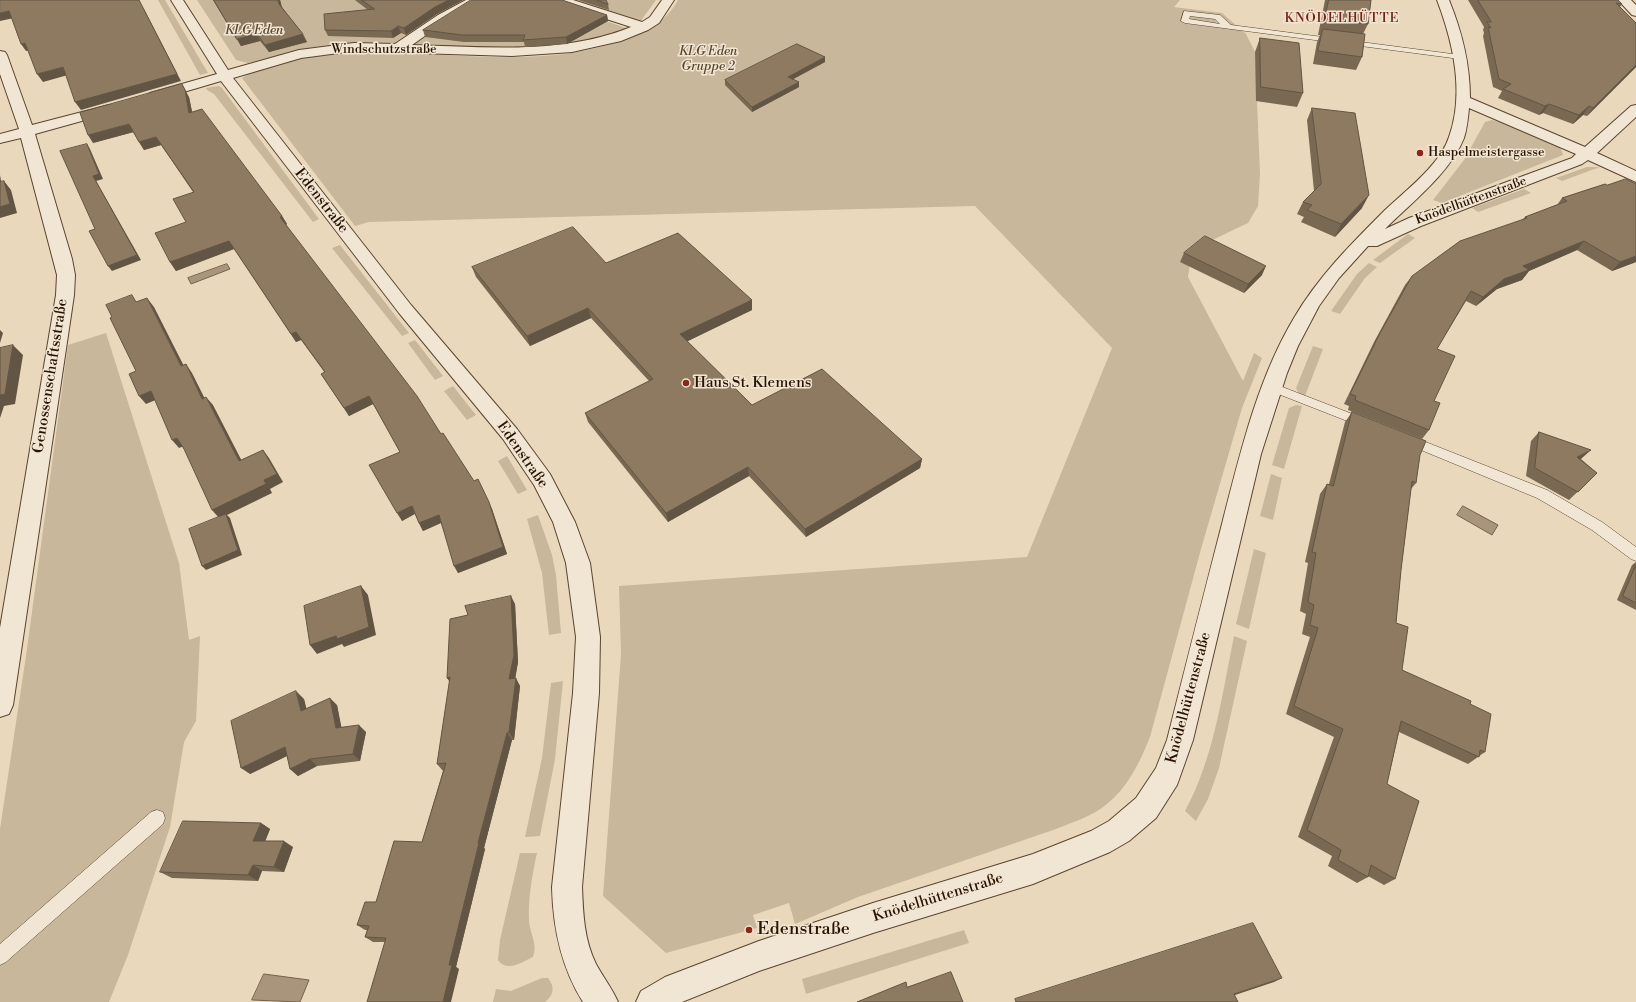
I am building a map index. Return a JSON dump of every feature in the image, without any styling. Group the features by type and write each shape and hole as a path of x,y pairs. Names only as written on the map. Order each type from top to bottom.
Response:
{"street":[{"name":"Edenstraße","path":"177,0 225,76 405,309 510,434 542,480 564,522 579,571 588,638 586,693 567,886 567,913 569,932 579,962 588,981 602,1002"},
{"path":"397,48 442,18 475,0"},
{"path":"561,0 643,27"},
{"name":"Windschutzstraße","path":"141,100 299,54 322,50 347,47 543,52 603,42 643,27 655,20 668,0"},
{"name":"Knödelhüttenstraße","path":"652,1002 676,988 759,956 1068,856 1100,842 1119,831 1146,808 1167,776 1180,740 1243,481 1258,429 1284,355 1301,321 1320,290 1355,250 1420,185 1450,150 1457,139 1463,100 1460,57 1443,0"},
{"path":"1624,0 1636,12"},
{"name":"Genossenschaftsstraße","path":"0,55 27,131 63,259 66,284 0,705"},
{"path":"1463,100 1588,154 1636,177"},
{"path":"0,139 126,104"},
{"name":"Knödelhüttenstraße","path":"1355,250 1410,224 1567,165 1588,154 1636,109"}],"lane":[{"path":"1185,22 1460,57"},
{"path":"1272,387 1374,427"},
{"path":"1397,436 1516,482 1542,494 1597,526 1636,555"},
{"path":"0,956 157,818"}],"green space":[{"path":"158,0 165,0 208,73 200,75"},
{"name":"KLG Eden","path":"197,0 468,0 395,45 355,43 332,45 248,63 236,60"},
{"path":"546,0 626,28 600,37 573,43 547,46 492,48 410,45 454,15"},
{"path":"575,0 656,0 640,22"},
{"name":"KLG Eden Gruppe 2","path":"678,0 1180,0 1174,7 1222,13 1246,34 1255,52 1260,174 1258,206 1248,223 1206,243 1191,256 1188,277 1243,381 1254,353 1262,358 1242,408 1201,549 1150,737 1133,774 1121,790 1107,804 1096,812 1056,829 858,897 795,924 789,903 753,915 757,928 666,953 603,896 621,654 619,586 1027,557 1112,348 975,206 369,222 355,226 242,78 251,72 298,58 346,50 483,57 542,56 570,53 599,47 626,39 649,29 668,15"},
{"path":"219,86 319,219 313,222 214,94 206,88"},
{"path":"1492,120 1504,123 1557,146 1561,149 1563,155 1442,203 1433,200 1464,160 1485,122"},
{"path":"1587,167 1600,167 1562,181 1556,178"},
{"path":"1524,189 1531,193 1478,212 1472,208"},
{"path":"1408,234 1415,238 1380,263 1373,260"},
{"path":"340,245 409,333 402,336 332,248"},
{"path":"1369,263 1377,267 1365,278 1340,314 1331,311 1357,274"},
{"path":"106,333 179,563 189,640 200,636 196,721 184,742 170,827 128,955 109,1002 0,1002 0,829 26,656 68,345"},
{"path":"415,340 443,376 435,380 408,343"},
{"path":"1313,346 1323,349 1305,396 1299,394 1296,388"},
{"path":"453,386 476,415 467,420 444,391"},
{"path":"1296,405 1302,406 1284,469 1272,465 1289,408"},
{"path":"507,456 527,490 518,494 498,461"},
{"path":"1271,474 1282,478 1273,520 1260,516"},
{"path":"538,515 552,555 556,575 561,633 549,635 542,573 527,519"},
{"path":"1254,549 1266,553 1249,629 1236,624"},
{"path":"1234,636 1247,641 1219,768 1208,799 1196,821 1185,811 1195,791 1210,748 1221,703"},
{"path":"563,681 555,759 540,836 525,837 542,758 551,683"},
{"path":"520,853 537,853 529,904 529,921 535,948 533,957 515,965 506,966 498,960 500,940"},
{"path":"964,930 969,943 806,994 802,979"},
{"path":"542,978 548,978 552,985 552,994 545,1002 493,1002 496,989 511,991"}],"shaded area":[{"path":"227,264 230,269 191,284 188,278"},
{"path":"1463,506 1498,525 1492,535 1457,515"},
{"path":"264,974 309,980 300,1002 252,1000"}],"building":[{"path":"0,0 139,0 177,74 75,102 63,67 37,74 25,43 21,44 9,11 0,13"},
{"path":"214,0 278,0 279,4 303,34 265,45 257,34 237,39"},
{"path":"362,0 449,0 435,7 404,28 398,26 391,31 325,30 324,14 374,9"},
{"path":"471,0 562,0 607,15 566,37 523,40 525,35 462,35 423,30"},
{"path":"597,0 606,0 608,4"},
{"path":"1329,0 1371,0 1368,24 1325,18"},
{"path":"1478,0 1618,0 1622,4 1616,3 1636,23 1636,65 1593,108 1589,106 1579,115 1549,104 1545,106 1503,89 1511,84 1499,79 1488,27 1491,28 1487,22 1491,22"},
{"path":"1323,29 1365,34 1362,57 1318,51"},
{"path":"1260,38 1299,43 1303,93 1261,87"},
{"path":"797,44 825,57 788,77 799,82 752,107 725,80"},
{"path":"182,84 185,90 189,113 202,109 282,216 280,217 417,396 441,434 443,433 474,481 478,479 489,502 503,547 454,566 439,515 419,523 412,506 397,513 369,465 400,452 369,396 344,408 321,374 325,372 296,332 291,334 229,241 170,262 155,233 186,222 173,199 194,192 156,137 139,142 129,124 88,135 80,113"},
{"path":"1312,108 1355,113 1369,195 1341,224 1307,210 1312,205 1303,202 1321,184"},
{"path":"87,144 99,174 93,176 137,255 108,266 89,231 95,229 60,151"},
{"path":"1626,179 1636,184 1636,256 1620,262 1584,241 1523,266 1529,270 1504,279 1483,297 1471,291 1437,349 1455,356 1434,401 1440,403 1429,430 1355,400 1356,396 1350,394 1380,333 1412,276 1460,241 1527,218 1525,217 1567,201 1562,198"},
{"path":"4,181 10,204 0,207 0,182"},
{"name":"Haus St. Klemens","path":"573,227 606,263 678,233 752,300 680,334 752,405 822,369 922,459 805,529 748,467 666,513 585,413 653,379 588,308 527,336 472,267"},
{"path":"1205,236 1266,266 1248,284 1184,253"},
{"path":"132,295 136,302 147,298 181,366 186,364 202,399 206,397 239,461 263,450 277,474 264,480 266,484 212,510 184,449 177,438 172,440 151,391 139,396 129,374 136,371 110,318 112,317 106,305"},
{"path":"13,345 5,394 0,395 0,348"},
{"path":"1352,412 1426,441 1420,455 1416,483 1412,481 1401,570 1396,623 1408,627 1402,670 1471,701 1470,704 1491,714 1485,752 1480,750 1479,757 1401,721 1387,784 1419,801 1395,879 1371,865 1368,877 1338,860 1341,850 1307,830 1343,729 1294,706 1318,628 1310,625 1314,605 1308,602 1316,553 1312,552 1327,484 1333,486"},
{"path":"1539,432 1591,450 1577,457 1597,473 1578,492 1535,468"},
{"path":"226,514 238,550 202,566 189,529"},
{"path":"1636,565 1636,603 1623,596"},
{"path":"361,586 369,627 337,639 336,636 310,645 304,606"},
{"path":"511,596 514,655 509,679 516,678 509,732 507,733 478,843 449,965 452,965 443,1002 367,1002 386,938 365,937 369,926 357,925 365,902 376,902 394,841 422,842 446,763 437,764 450,677 447,678 450,619 468,615 465,606"},
{"path":"296,691 301,711 330,698 336,728 359,725 353,754 310,759 290,769 285,747 241,768 231,721"},
{"path":"183,821 261,823 253,841 284,841 274,867 253,865 248,875 160,872"},
{"path":"1253,923 1282,978 1234,994 1238,1002 1016,1002 1015,999"},
{"path":"951,972 963,1002 857,1002 906,982 907,987"}],"place":[{"name":"Haspelmeistergasse","path":"1420,153"},
{"name":"Haus St. Klemens","path":"686,383"},
{"name":"Edenstraße","path":"749,930"}],"district":[{"name":"KNÖDELHÜTTE","path":"1342,19"}]}
